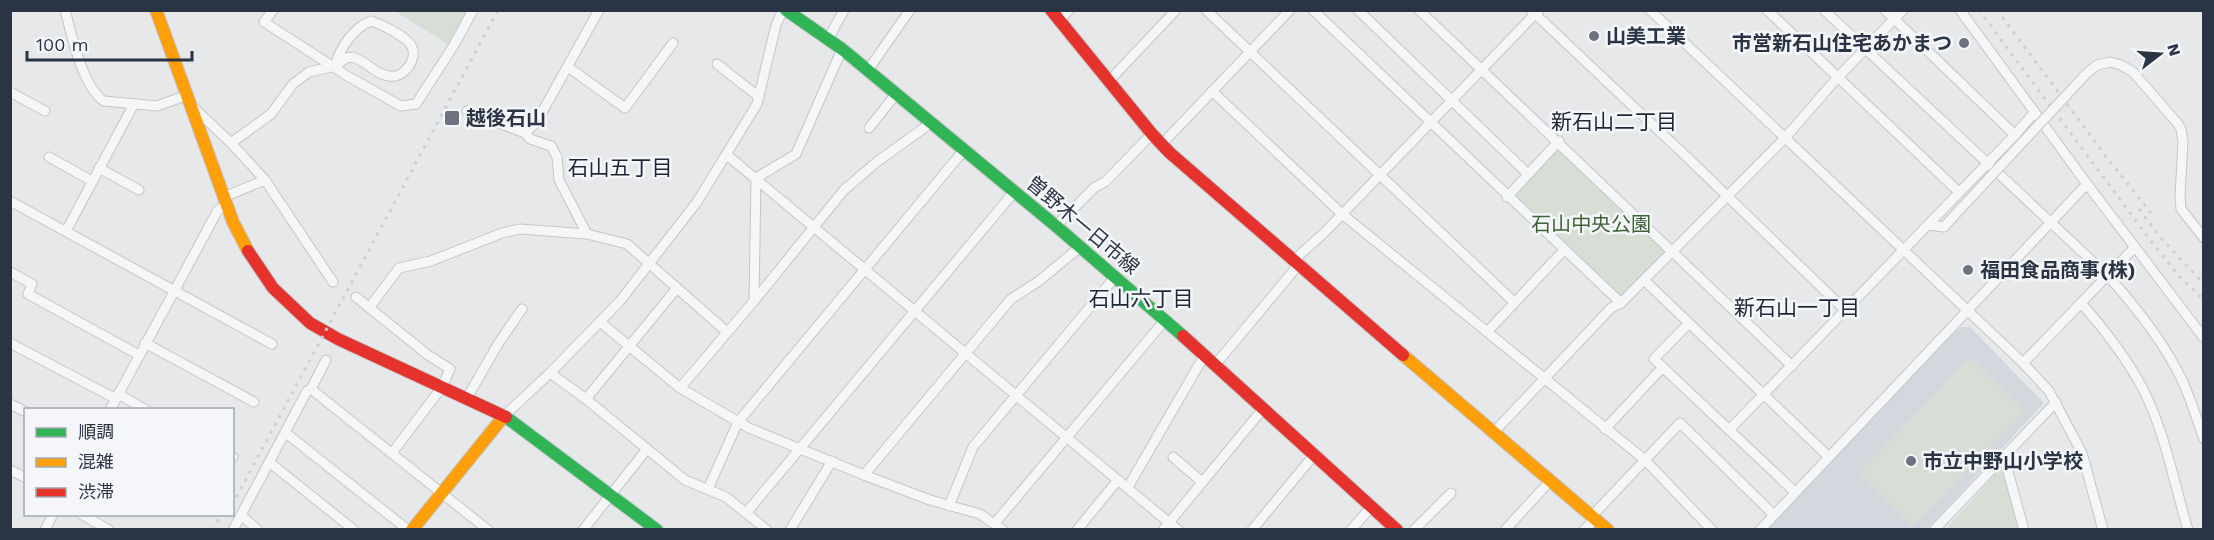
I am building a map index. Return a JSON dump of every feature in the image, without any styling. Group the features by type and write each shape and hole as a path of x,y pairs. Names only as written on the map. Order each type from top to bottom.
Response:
{"street":[{"path":"65,10 87,78 98,97 104,101 157,106 190,100"},
{"path":"156,10 241,239 260,272 286,301 310,322 338,339 504,416 546,443 657,530"},
{"path":"273,10 264,22 401,106 416,104 454,45 473,10"},
{"path":"525,133 536,123 599,10"},
{"path":"412,530 504,416 620,301 648,262 697,202 727,155 759,97 776,25 784,10"},
{"name":"曽野木一日市線","path":"784,10 842,49 1056,226 1165,320 1397,530"},
{"path":"828,39 844,10"},
{"path":"868,70 910,10"},
{"path":"1051,10 1161,145 1608,530"},
{"path":"1059,21 1069,10"},
{"path":"1109,81 1176,10"},
{"path":"1206,10 1514,302"},
{"path":"1161,145 1290,10"},
{"path":"1313,10 1621,303"},
{"path":"1358,10 1528,174"},
{"path":"1419,10 1792,366"},
{"path":"1650,10 2023,363 2049,391 2082,453 2103,530"},
{"path":"1767,10 1959,192"},
{"path":"1824,10 2108,276 2133,304 2171,359 2184,384 2204,439"},
{"path":"1886,10 2015,135"},
{"path":"1494,432 1611,308 1621,303 1785,138 1838,77 1903,10"},
{"path":"1960,10 2033,114 2204,338"},
{"path":"1215,365 1297,262 1453,101 1535,12 1845,310"},
{"path":"335,66 339,53 351,37 360,26 371,21 379,23 409,42 413,48 412,61 398,76 386,76 357,58 352,49 351,37"},
{"path":"568,67 625,108 673,42"},
{"path":"756,178 796,154 842,49"},
{"path":"231,143 271,114 293,84 309,72 335,66 346,58 357,58"},
{"path":"1929,225 1944,227 2087,73 2097,65 2110,62 2133,72 2181,129 2183,142 2181,209 2204,238"},
{"path":"717,64 759,97"},
{"path":"1212,91 1342,214 1645,460 1712,530"},
{"path":"10,92 45,111"},
{"path":"869,128 896,94"},
{"path":"190,100 265,180 333,282"},
{"path":"66,231 134,104"},
{"path":"467,111 525,133 530,139 547,144 556,151 559,180 587,234"},
{"path":"1729,430 1903,249 1929,225 2033,114"},
{"path":"680,388 844,190 860,174 931,123"},
{"path":"1056,226 1095,187 1105,182 1152,134"},
{"path":"1507,197 1558,141"},
{"path":"708,489 738,422 964,150"},
{"path":"727,155 1128,487 1166,526 1178,530"},
{"path":"49,157 92,180"},
{"path":"99,168 140,190"},
{"path":"754,301 756,178"},
{"path":"111,408 218,210 226,201 265,180"},
{"path":"1760,530 2087,184"},
{"path":"747,512 1014,192"},
{"path":"10,201 272,344"},
{"path":"369,308 399,268 431,261 491,237 520,229 587,234 627,244 727,332"},
{"path":"864,475 1011,299 1040,282 1080,247"},
{"path":"2023,363 2135,247"},
{"path":"1487,332 1564,250"},
{"path":"10,272 32,284 28,294 139,356"},
{"path":"949,506 973,447 1115,277"},
{"path":"1644,280 1829,456"},
{"path":"586,399 677,288"},
{"path":"356,297 428,355 450,369 442,387 392,453"},
{"path":"2081,303 2122,353 2144,390 2159,430 2188,530"},
{"path":"467,398 498,344 522,309"},
{"path":"994,523 1165,320"},
{"path":"600,322 680,388 738,422 864,475 949,506 980,514 1003,530"},
{"path":"1689,323 1654,359 1795,492"},
{"path":"10,343 142,408"},
{"path":"145,343 254,402"},
{"path":"1128,487 1204,356"},
{"path":"233,530 326,360"},
{"path":"1605,429 1663,367"},
{"path":"549,373 586,399 684,480 726,497 767,530"},
{"path":"311,389 488,530"},
{"path":"1934,530 2056,402"},
{"path":"10,404 24,411"},
{"path":"1166,526 1262,410"},
{"path":"1584,530 1592,518 1680,423 1774,515"},
{"path":"286,433 408,530"},
{"path":"583,530 647,449"},
{"path":"1252,530 1314,455"},
{"path":"1173,457 1202,482"},
{"path":"2004,457 2024,530"},
{"path":"790,530 832,461"},
{"path":"269,462 354,530"},
{"path":"10,470 24,477"},
{"path":"1077,530 1118,480"},
{"path":"1504,530 1550,482"},
{"path":"1414,530 1451,493"},
{"path":"1351,530 1371,507"},
{"path":"241,515 258,530"},
{"path":"45,530 52,516"},
{"path":"84,516 109,530"}],"shaded area":[{"name":"市立中野山小学校","path":"1961,327 1970,327 2044,403 1927,529 1767,530 1933,352"}],"green space":[{"path":"395,11 467,11 448,44"},
{"name":"石山中央公園","path":"1557,148 1666,251 1622,297 1513,194"},
{"path":"1970,357 2025,411 1913,526 1859,473"},
{"path":"2000,469 2019,529 1945,530"}],"railway":[{"path":"234,501 498,10"},
{"path":"1979,10 2154,245 2180,277 2204,300"},
{"path":"1997,10 2151,213"},
{"path":"2139,209 2161,238 2204,284"},
{"path":"213,530 220,516"}],"traffic: fast":[{"path":"786,10 842,49 1056,226 1183,336"},
{"path":"506,417 657,530"}],"traffic: slow":[{"path":"156,10 233,222 248,251"},
{"path":"1403,355 1608,530"},
{"path":"412,530 504,416"}],"traffic: jam":[{"path":"1051,10 1170,153 1403,355"},
{"path":"248,251 273,288 310,323 338,339 506,417"},
{"path":"1183,336 1397,530"}],"place":[{"name":"山美工業","path":"1594,36"},
{"name":"市営新石山住宅あかまつ","path":"1964,43"},
{"name":"越後石山","path":"452,118"},
{"name":"福田食品商事(株)","path":"1968,270"},
{"name":"市立中野山小学校","path":"1911,461"}],"district":[{"name":"新石山二丁目","path":"1614,122"},
{"name":"石山五丁目","path":"620,168"},
{"name":"石山六丁目","path":"1141,299"},
{"name":"新石山一丁目","path":"1797,308"}]}
